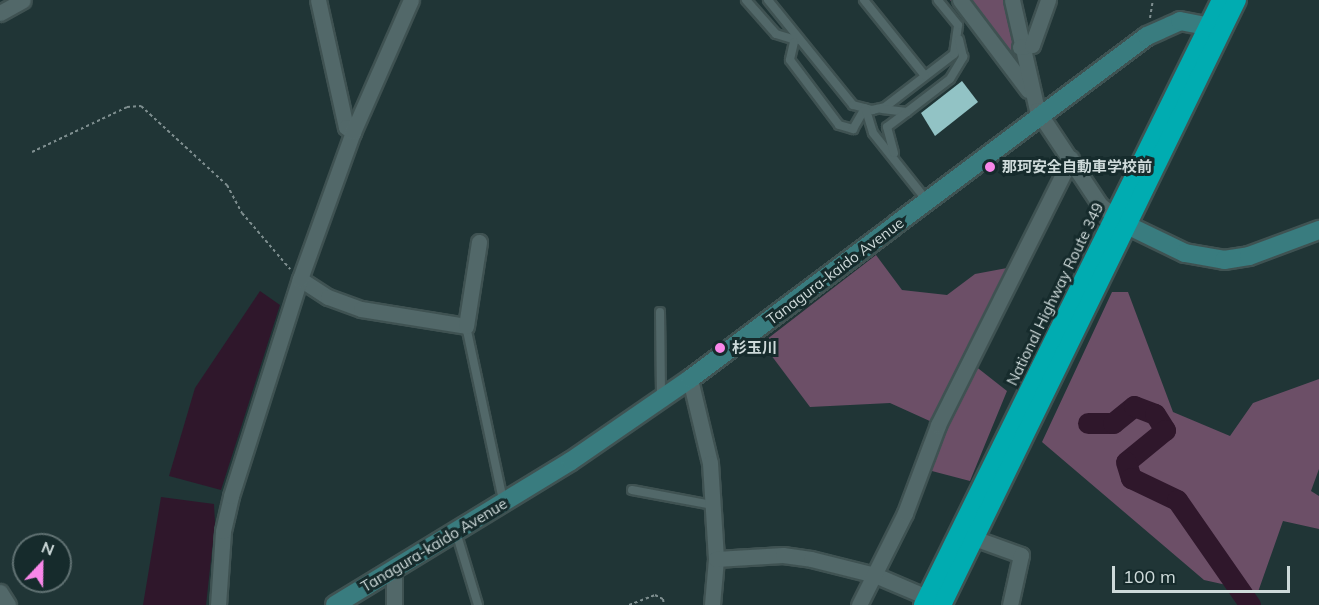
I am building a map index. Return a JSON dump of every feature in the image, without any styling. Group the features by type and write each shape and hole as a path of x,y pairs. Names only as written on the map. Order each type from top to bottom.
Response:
{"highway":[{"name":"National Highway Route 349","path":"1216,27 1221,0"},
{"name":"National Highway Route 349","path":"935,603 1216,27 1237,0"},
{"name":"National Highway Route 349","path":"935,603 974,538 1120,221"}],"street":[{"path":"0,13 23,0"},
{"path":"318,0 346,128 353,132"},
{"path":"218,605 223,531 231,496 300,279 353,132 411,0"},
{"path":"960,0 1031,95"},
{"path":"1012,0 1031,95 1041,117 1120,221 1185,253 1224,260 1249,256 1319,230"},
{"path":"1020,47 1032,45 1048,0"},
{"name":"Tanagura-kaido Avenue","path":"335,605 503,503 662,399 1165,25 1180,21 1216,27"},
{"path":"859,605 905,513 938,425 1071,158"},
{"path":"300,279 328,297 361,309 466,326 479,242"},
{"path":"690,379 710,463 716,559 712,605"},
{"path":"974,538 1021,555 1010,605"},
{"path":"716,559 783,555 875,575 935,603"},
{"path":"389,573 394,579 394,605"},
{"path":"0,592 8,605"}],"lane":[{"path":"746,0 776,33 796,40"},
{"path":"768,0 796,40 853,105 907,112"},
{"path":"864,0 925,76"},
{"path":"897,159 887,128 950,79 963,57 958,25 938,0"},
{"path":"877,109 954,54 959,38"},
{"path":"796,40 790,60 839,124 853,129 865,108"},
{"path":"865,108 873,133 897,159 927,202"},
{"path":"660,312 662,399"},
{"path":"466,326 503,503"},
{"path":"632,490 712,505"},
{"path":"456,532 478,605"}],"path":[{"path":"32,152 127,107 141,106 227,185 267,245 300,279"},
{"path":"628,605 655,595 663,598 664,605"}],"shaded area":[{"path":"950,0 1004,0 1018,68 1012,77"},
{"path":"876,255 902,290 947,295 975,274 1007,268 965,358 1007,391 970,481 928,470 943,427 890,403 810,407 762,343"},
{"path":"260,291 280,305 221,490 169,476 195,388"},
{"path":"1112,292 1128,292 1173,412 1230,436 1253,403 1319,379 1319,469 1311,491 1319,496 1319,529 1283,521 1258,592 1204,580 1042,442"},
{"path":"161,497 214,504 215,523 206,605 143,605"}],"building":[{"path":"962,81 978,102 935,136 921,113"}],"waterway":[{"path":"1088,423 1113,423 1134,406 1155,414 1165,430 1126,462 1131,478 1177,500 1250,605"}],"place":[{"name":"那珂安全自動車学校前","path":"990,167"},
{"name":"杉玉川","path":"720,348"}]}
